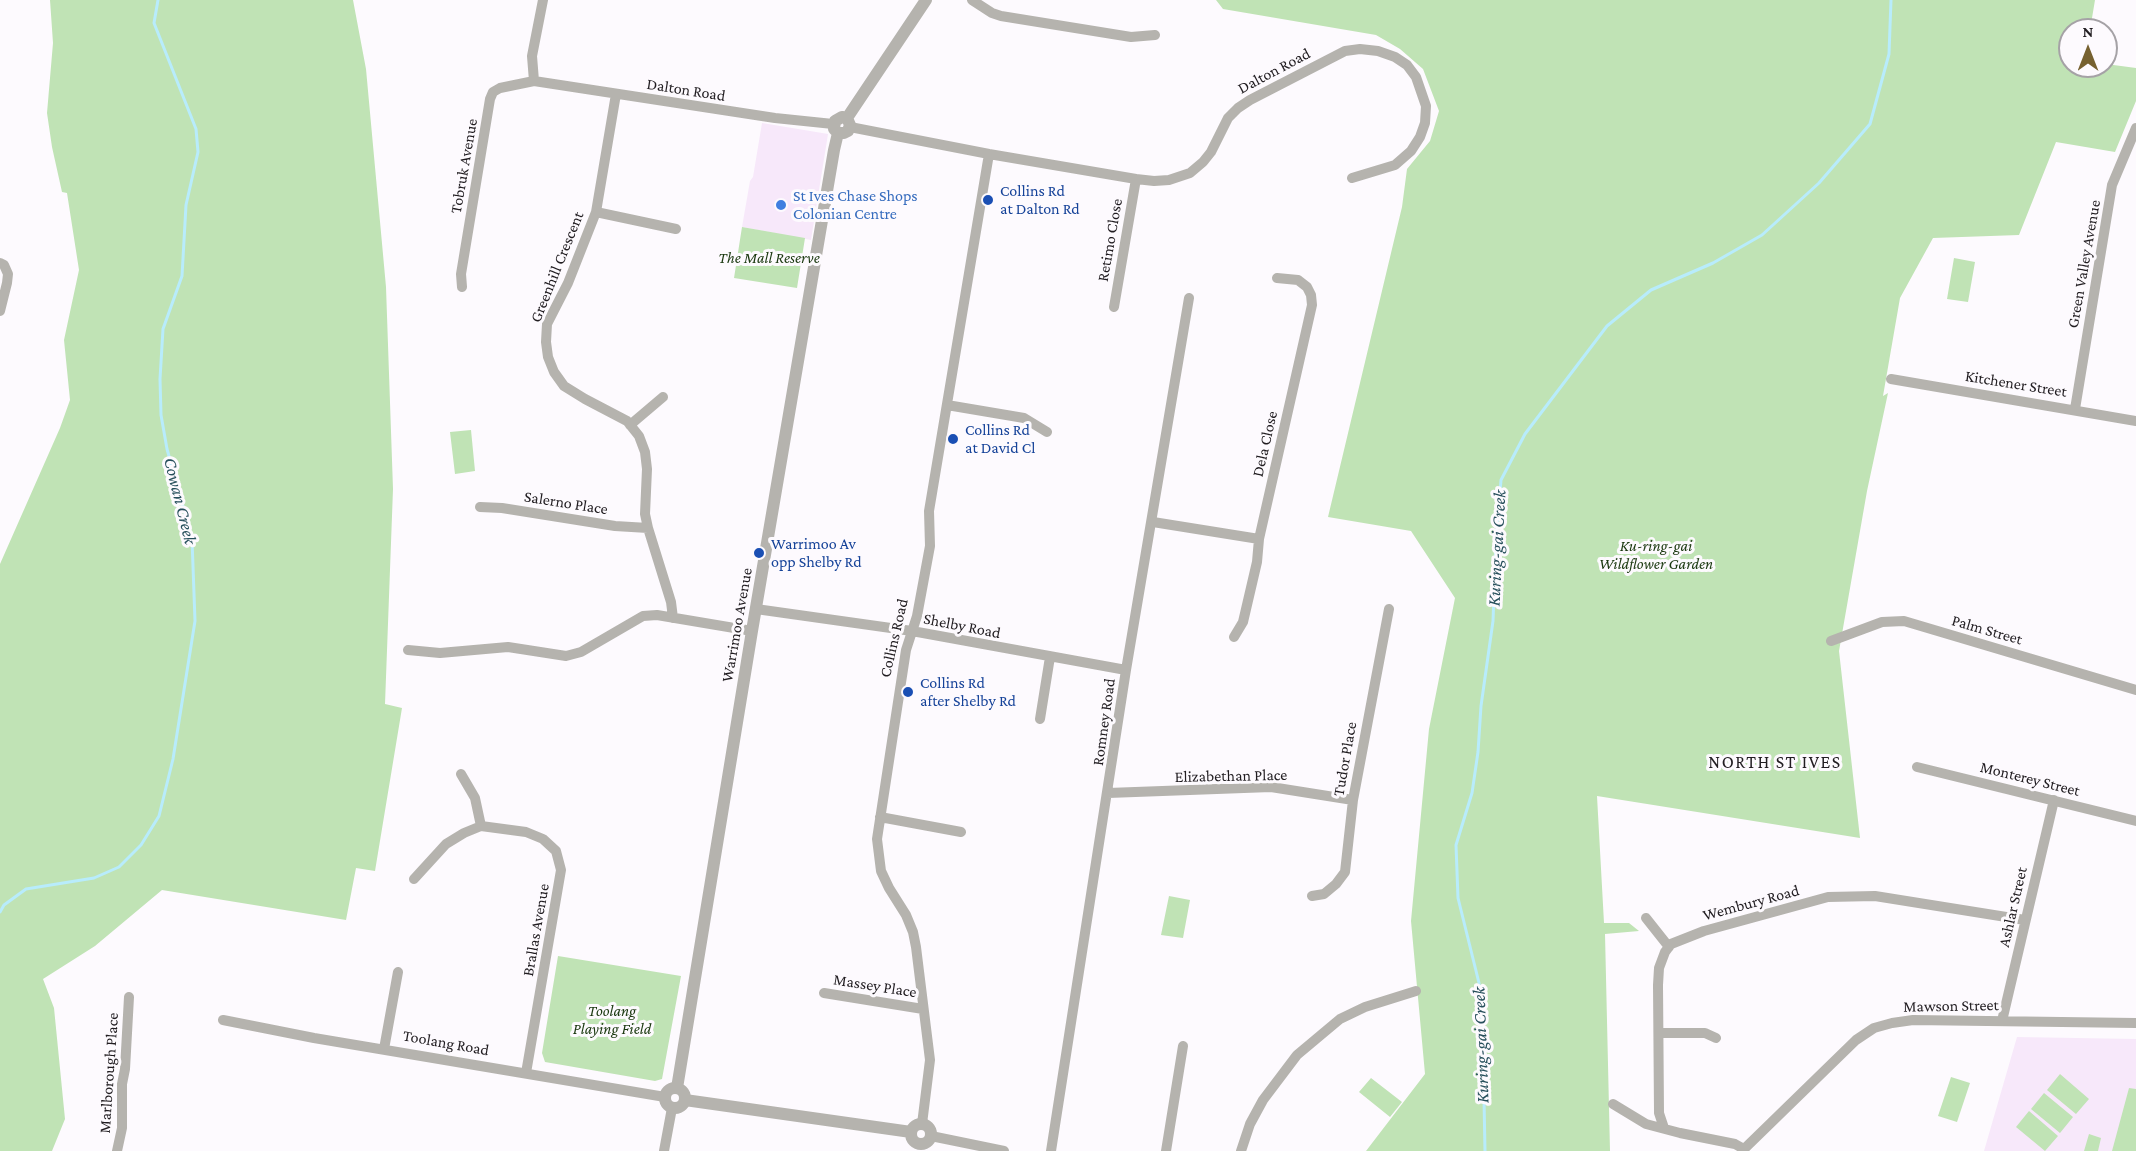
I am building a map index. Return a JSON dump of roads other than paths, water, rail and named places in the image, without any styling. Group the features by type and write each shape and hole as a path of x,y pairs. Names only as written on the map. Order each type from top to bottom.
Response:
{"street":[{"path":"534,81 532,56 543,0"},
{"path":"836,129 839,117 848,123 926,0"},
{"path":"972,0 992,14 1001,16 1131,37 1155,35"},
{"name":"Dalton Road","path":"848,123 989,154 1136,179 1169,180 1190,173 1211,152 1228,118 1238,108 1345,51 1360,49 1378,51 1395,57 1407,65 1416,77 1426,106 1425,123 1411,152 1395,165 1352,178"},
{"name":"Dalton Road","path":"534,81 836,129"},
{"name":"Tobruk Avenue","path":"462,287 461,273 490,99 493,92 500,88 534,81"},
{"name":"Greenhill Crescent","path":"616,94 596,212 568,283 547,324 546,342 548,357 554,372 564,386 630,424"},
{"name":"Green Valley Avenue","path":"2075,409 2112,185 2136,128"},
{"name":"Warrimoo Avenue","path":"677,1088 836,129"},
{"name":"Collins Road","path":"922,1124 930,1060 913,932 881,871 877,852 880,817 906,650 917,616 930,546 929,511 989,154"},
{"name":"Retimo Close","path":"1114,307 1136,179"},
{"path":"596,212 676,229"},
{"path":"0,263 4,265 8,274 8,284 0,311"},
{"name":"Dela Close","path":"1234,637 1243,622 1257,562 1259,539 1312,305 1311,295 1298,280 1277,278"},
{"name":"Romney Road","path":"1051,1151 1126,670 1153,522 1189,298"},
{"name":"Kitchener Street","path":"1891,379 2136,421"},
{"path":"663,397 630,424 639,436 645,452 647,469 645,514 671,602 673,618"},
{"path":"947,405 1024,418 1047,432"},
{"name":"Salerno Place","path":"480,507 502,508 615,526 648,528"},
{"path":"1153,522 1259,539"},
{"name":"Shelby Road","path":"756,609 912,632 1126,670"},
{"name":"Tudor Place","path":"1312,896 1324,894 1345,872 1353,800 1389,609"},
{"path":"408,650 440,653 508,647 566,656 581,652 643,616 657,615 752,631"},
{"name":"Palm Street","path":"1831,641 1882,622 1904,621 2136,690"},
{"path":"1040,719 1050,657"},
{"name":"Monterey Street","path":"1917,767 2136,821"},
{"path":"414,879 446,844 481,826 475,798 461,774"},
{"name":"Elizabethan Place","path":"1108,793 1271,787 1353,800"},
{"name":"Ashlar Street","path":"2002,1021 2054,800"},
{"path":"880,817 961,831"},
{"name":"Brallas Avenue","path":"481,826 526,832 543,839 556,851 561,870 526,1073"},
{"name":"Wembury Road","path":"1669,947 1683,938 1828,897 1875,896 2025,920"},
{"path":"1646,918 1669,947 1659,968 1659,1113 1664,1128"},
{"path":"384,1049 398,972"},
{"path":"1241,1151 1250,1124 1263,1100 1279,1077 1312,1042 1340,1019 1365,1007 1416,991"},
{"name":"Massey Place","path":"824,993 922,1009"},
{"name":"Marlborough Place","path":"117,1151 122,1128 122,1084 129,997"},
{"name":"Toolang Road","path":"223,1020 314,1038 665,1097"},
{"name":"Mawson Street","path":"1743,1150 1856,1040 1874,1028 1913,1020 2136,1023"},
{"path":"1659,1033 1705,1033 1716,1038"},
{"path":"1166,1151 1183,1046"},
{"path":"677,1088 684,1093 685,1100 681,1106 672,1108 666,1104 665,1097 669,1090 677,1088"},
{"path":"685,1100 911,1132"},
{"path":"1612,1104 1646,1124 1735,1144 1743,1150"},
{"path":"664,1151 672,1108"},
{"path":"911,1132 915,1126 922,1124 929,1128 932,1136"},
{"path":"911,1132 914,1141 922,1148 932,1136"},
{"path":"932,1136 1004,1151"}],"waterway":[{"name":"Cowan Creek","path":"0,912 4,905 26,889 94,878 119,867 141,845 159,816 173,759 195,621 192,539 167,449 161,415 160,379 163,329 182,276 186,205 198,152 196,129 154,23 158,0"},
{"name":"Kuring-gai Creek","path":"1485,1151 1479,983 1458,898 1456,845 1472,793 1478,752 1481,706 1493,621 1501,480 1525,434 1607,326 1651,290 1713,263 1762,235 1819,183 1870,124 1889,54 1891,0"}],"place":[{"name":"Collins Rd at Dalton Rd","path":"988,200"},
{"name":"St Ives Chase Shops Colonian Centre","path":"781,205"},
{"name":"Collins Rd at David Cl","path":"953,439"},
{"name":"Warrimoo Av opp Shelby Rd","path":"759,553"},
{"name":"Collins Rd after Shelby Rd","path":"908,692"}],"district":[{"name":"NORTH ST IVES","path":"1775,762"}],"park label":[{"name":"The Mall Reserve","path":"769,258"},
{"name":"Ku-ring-gai Wildflower Garden","path":"1656,555"},
{"name":"Toolang Playing Field","path":"612,1020"}]}
